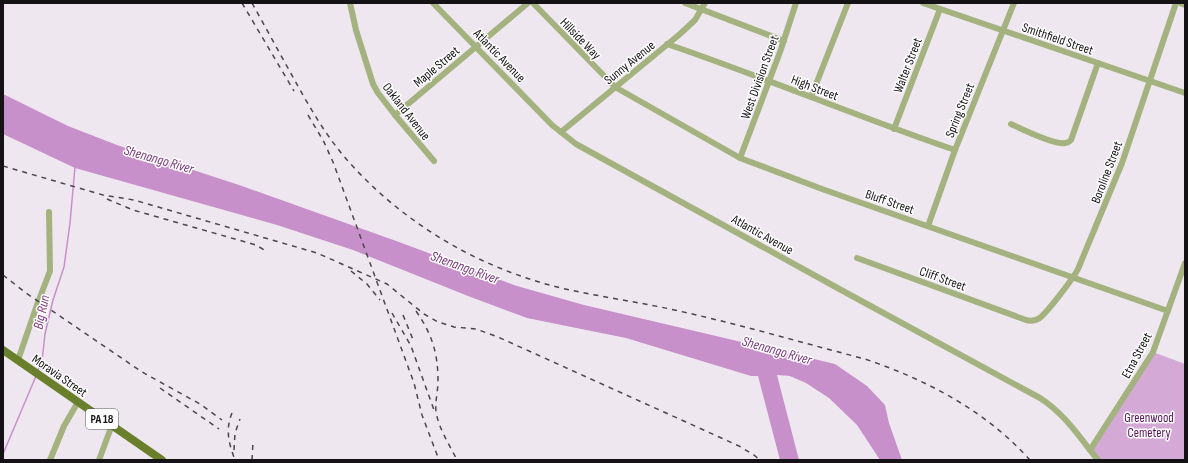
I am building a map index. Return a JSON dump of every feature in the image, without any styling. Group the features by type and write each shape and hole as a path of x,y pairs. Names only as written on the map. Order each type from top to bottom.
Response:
{"main road":[{"name":"Moravia Street","path":"3,350 162,460"}],"street":[{"name":"Oakland Avenue","path":"350,3 369,75 378,93 434,161"},
{"name":"Atlantic Avenue","path":"433,3 561,132 576,144 1040,398 1066,419 1098,460"},
{"name":"Maple Street","path":"395,115 528,3"},
{"name":"Hillside Way","path":"533,3 615,87"},
{"path":"685,3 784,41"},
{"name":"Sunny Avenue","path":"561,132 695,20 706,3"},
{"name":"West Division Street","path":"740,158 784,41 796,3"},
{"path":"811,97 848,3"},
{"name":"Smithfield Street","path":"923,3 1185,93"},
{"name":"Spring Street","path":"928,226 955,150 1014,3"},
{"name":"Boroline Street","path":"1022,318 1034,321 1043,316 1074,278 1122,163 1176,3"},
{"path":"1180,3 1185,5"},
{"name":"Walter Street","path":"894,129 940,9"},
{"name":"High Street","path":"667,44 894,129 955,150"},
{"path":"1011,124 1044,138 1064,144 1068,142 1098,63"},
{"name":"Bluff Street","path":"615,87 740,158 822,189 1168,311"},
{"path":"18,360 50,271 49,212"},
{"name":"Cliff Street","path":"857,258 1022,318"},
{"name":"Etna Street","path":"1090,450 1153,352 1185,263"},
{"path":"50,460 61,433 78,402"},
{"path":"99,460 112,425"}],"green space":[{"name":"Greenwood Cemetery","path":"1153,352 1185,364 1185,460 1098,460 1090,450"}],"water":[{"name":"Shenango River","path":"3,94 68,126 117,145 239,185 517,286 584,305 835,364 867,386 885,405 889,423 902,460 880,460 857,425 829,398 806,383 790,376 777,375 799,460 780,460 758,376 751,376 626,338 527,318 353,250 277,225 75,168 3,134"}],"waterway":[{"name":"Big Run","path":"38,370 42,361 45,334 53,300 64,267 75,167"},
{"name":"Big Run","path":"3,454 36,376"}],"railway":[{"path":"242,3 294,91"},
{"path":"252,3 312,111 325,132 348,161 393,205 418,224 445,241 472,256 501,269 561,288 726,322 865,359 888,367 933,387 975,412 1013,442 1030,460"},
{"path":"308,115 324,142 333,162 414,383 422,415 439,460"},
{"path":"3,166 103,195 134,200 317,253 387,284 424,314 438,322 454,327 476,329 498,337 739,446 760,460"},
{"path":"107,199 133,210 256,245 266,251"},
{"path":"351,271 367,284 380,300"},
{"path":"3,275 26,293 142,372 200,404 222,420"},
{"path":"416,311 422,319 430,336 437,361 437,418 457,460"},
{"path":"392,313 411,346 434,410"},
{"path":"403,315 414,342"},
{"path":"160,388 219,429"},
{"path":"232,413 228,431 235,460"},
{"path":"234,450 235,433 240,419"},
{"path":"252,460 253,442"}]}
